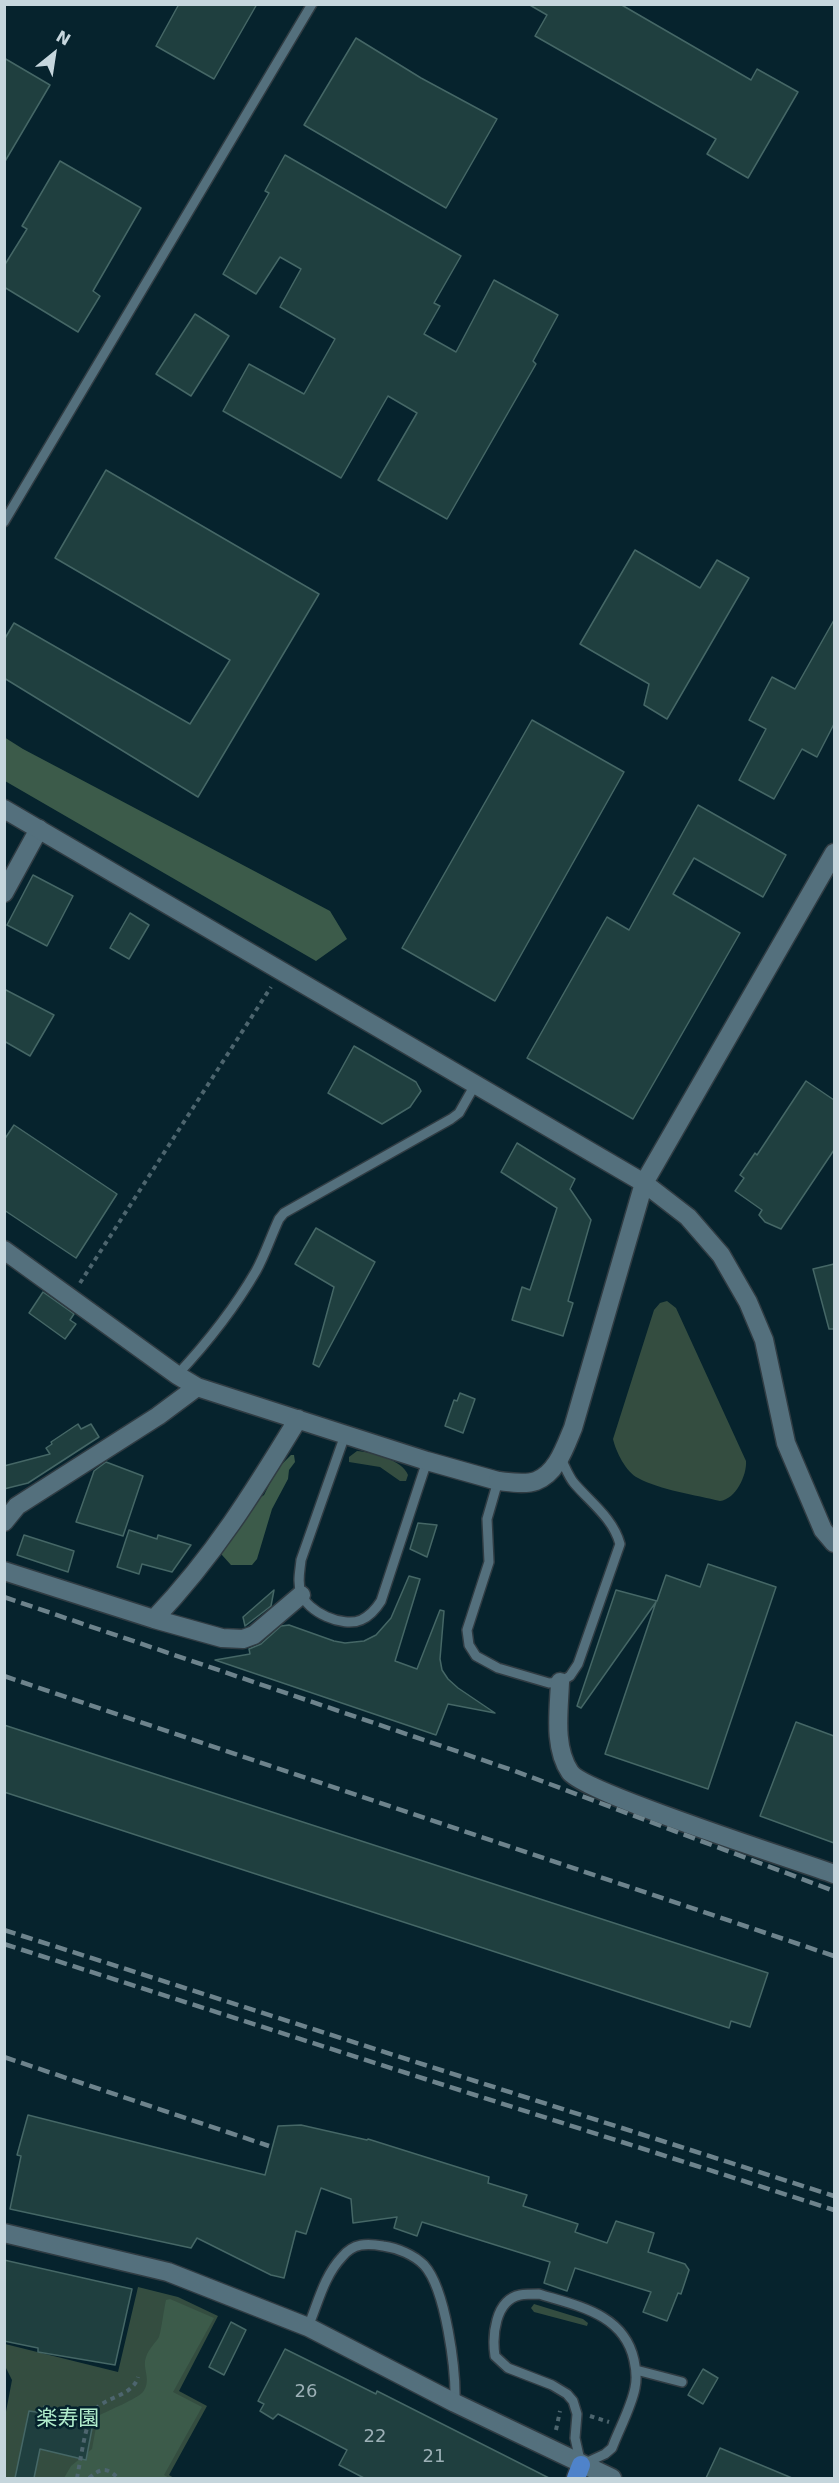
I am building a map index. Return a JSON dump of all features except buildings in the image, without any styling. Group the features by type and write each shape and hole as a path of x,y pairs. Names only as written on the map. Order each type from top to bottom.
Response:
{"street":[{"path":"4,809 644,1183 688,1217 721,1255 748,1302 764,1340 786,1443 823,1530 834,1543"},
{"path":"4,893 39,829"},
{"path":"4,1250 197,1387 427,1461 498,1481 536,1481 549,1473 560,1457 573,1428 644,1183 834,852"},
{"path":"4,1522 17,1506 158,1416 197,1387"},
{"path":"154,1619 189,1582 228,1532 298,1419"},
{"path":"4,1570 154,1619 222,1638 243,1638 254,1635 301,1595"},
{"path":"560,1682 558,1724 562,1751 567,1768 585,1784 834,1874"},
{"path":"4,2233 168,2272 308,2327 455,2403 578,2472 612,2478"}],"lane":[{"path":"4,522 312,4"},
{"path":"177,1375 208,1342 241,1296 284,1213 451,1119 459,1113 476,1083"},
{"path":"345,1435 301,1560 298,1580 301,1595 307,1604 319,1612 344,1622 361,1620 374,1611 386,1589 427,1461"},
{"path":"498,1481 487,1519 489,1562 468,1630 469,1645 476,1656 498,1668 549,1683 560,1682 570,1676 578,1664 620,1544 613,1527 572,1480 560,1457"},
{"path":"308,2327 330,2272 343,2255 356,2245 372,2244 390,2247 411,2255 424,2266 434,2281 439,2297 447,2327 456,2386 455,2403"},
{"path":"539,2294 596,2312 616,2325 632,2350 636,2370 635,2388 612,2448 578,2472 575,2438 578,2414 573,2401 567,2394 552,2385 508,2368 495,2356 494,2331 503,2306 518,2295 539,2294"},
{"path":"636,2370 682,2382"}],"path":[{"path":"70,1298 281,971"},
{"path":"77,2478 92,2413 106,2401 125,2393 136,2384 138,2377"},
{"path":"89,2478 102,2469 118,2478"}],"green space":[{"path":"4,737 330,911 347,939 316,961 5,781"},
{"path":"667,1301 676,1308 746,1461 745,1473 736,1491 720,1501 667,1489 638,1478 622,1461 613,1439 654,1310 660,1303"},
{"path":"357,1451 378,1455 400,1465 408,1475 406,1481 400,1481 380,1467 349,1462 349,1457"},
{"path":"291,1455 294,1455 295,1462 289,1470 288,1479 272,1509 257,1559 252,1565 231,1565 222,1555 222,1549 257,1500 264,1495 277,1469"},
{"name":"楽寿園","path":"138,2287 178,2297 218,2316 179,2391 207,2406 169,2475 174,2478 5,2478 5,2417 12,2380 5,2366 5,2344 118,2372"},
{"path":"170,2299 214,2318 173,2392 202,2407 164,2475 169,2478 64,2478 71,2466 92,2449 98,2416 143,2392 147,2380 146,2357 159,2337 166,2300"},
{"path":"534,2304 583,2319 588,2323 587,2326 534,2312 531,2308"}],"railway":[{"path":"4,1597 515,1771 834,1891"},
{"path":"4,1676 834,1956"},
{"path":"4,1930 834,2196"},
{"path":"4,1944 834,2210"},
{"path":"4,2057 269,2146"}]}
